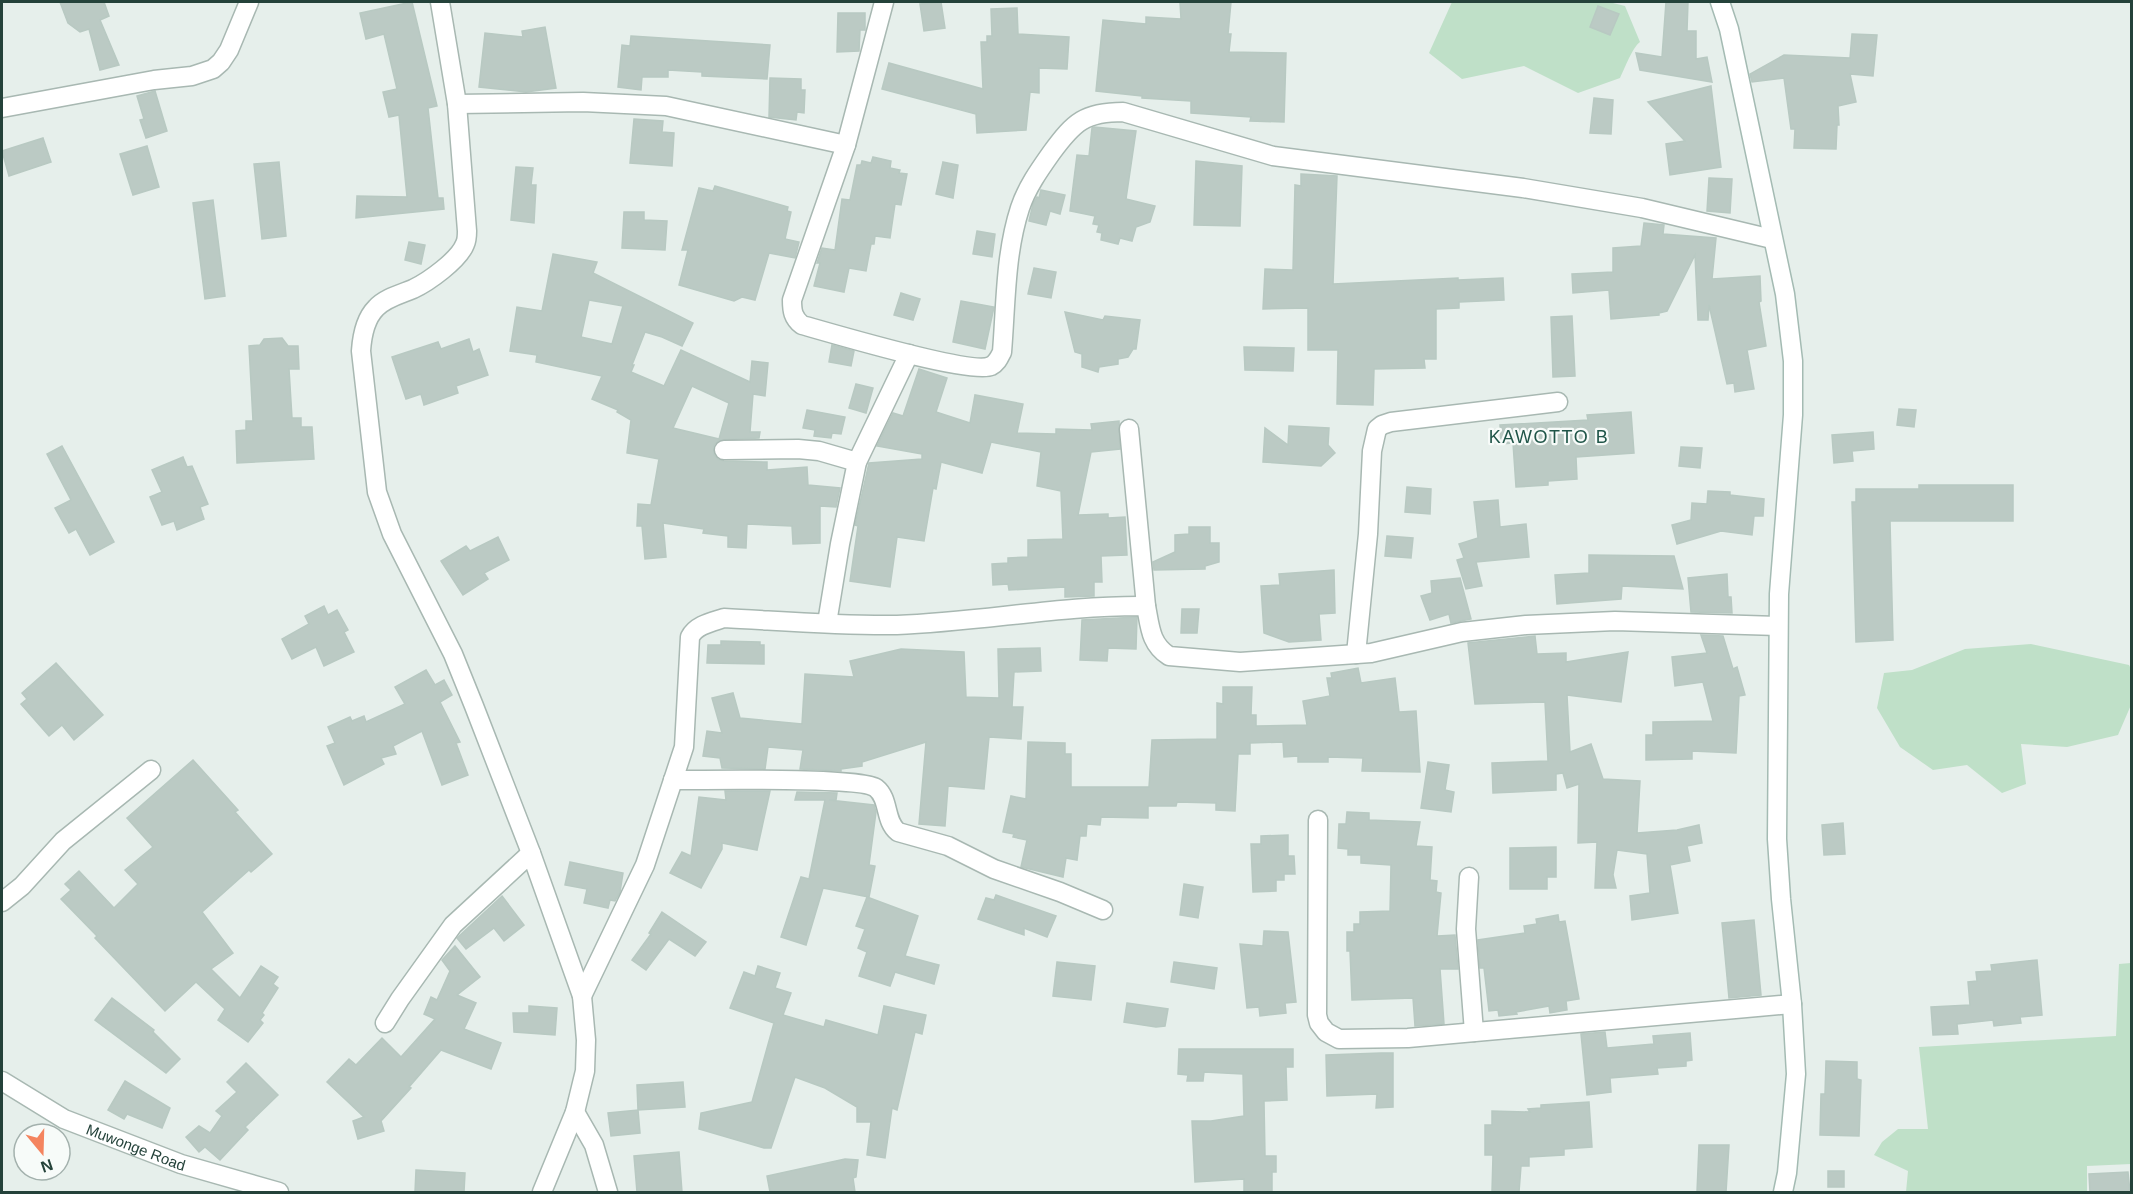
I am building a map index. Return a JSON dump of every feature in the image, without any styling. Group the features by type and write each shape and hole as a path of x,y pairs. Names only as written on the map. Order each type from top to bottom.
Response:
{"street":[{"path":"2,108 154,80 192,76 213,69 229,50 249,2"},
{"path":"440,2 457,104 466,243 462,251 439,272 415,288 394,296 376,307 363,332 361,351 376,492 392,534 453,654 531,853 582,996 586,1040 585,1071 575,1112 542,1192"},
{"path":"884,2 846,145 792,300 792,311 795,319 802,325 909,354 977,368 990,367 998,362 1002,352 1009,255 1020,207 1036,175 1065,134 1079,121 1091,115 1106,112 1123,112 1273,156 1523,188 1642,208 1772,238"},
{"path":"1720,2 1729,28 1785,294 1792,361 1793,415 1783,519 1778,626 1777,839 1796,1074 1787,1173 1783,1192"},
{"path":"457,104 583,102 666,106 846,145"},
{"path":"827,623 857,462 909,354"},
{"path":"1356,654 1368,534 1372,451 1377,429 1391,422 1558,402"},
{"path":"1129,429 1146,606 1153,640 1160,650 1169,656 1240,662 1371,653 1462,632 1526,625 1614,621 1778,626"},
{"path":"724,450 798,449 819,451 857,462"},
{"path":"582,996 645,865 684,747 687,654 693,631 724,618 897,625 1056,609 1146,606"},
{"path":"2,902 22,886 63,841 151,770"},
{"path":"673,780 818,781 868,784 877,789 883,797 890,822 898,832 948,846 994,869 1060,891 1103,910"},
{"path":"1318,820 1317,1015 1319,1023 1326,1032 1339,1039 1408,1038 1792,1004"},
{"path":"385,1023 453,925 531,853"},
{"path":"1468,877 1466,929 1474,1032"},
{"name":"Muwonge Road","path":"2,1081 64,1119 181,1164 279,1192"},
{"path":"575,1112 594,1145 608,1192"}],"green space":[{"path":"1452,2 1609,2 1625,6 1640,42 1631,53 1620,78 1578,93 1524,66 1462,79 1429,53"},
{"path":"2031,644 2129,665 2131,705 2118,735 2067,747 2021,744 2026,784 2002,793 1967,765 1933,770 1900,747 1877,708 1884,673 1912,670 1965,649"},
{"path":"2131,963 2131,1164 2087,1166 2087,1192 1906,1192 1908,1171 1874,1155 1882,1142 1898,1129 1928,1129 1919,1047 2116,1036 2119,964"}],"building":[{"path":"60,2 104,2 109,16 100,20 119,65 100,70 89,29 80,32 68,23"},
{"path":"412,2 437,106 428,108 438,198 443,198 444,209 356,218 357,196 407,197 399,115 389,117 383,92 397,89 384,34 366,39 360,13"},
{"path":"941,2 945,28 924,31 920,4"},
{"path":"1180,2 1231,2 1229,52 1286,53 1284,122 1250,121 1251,117 1191,113 1191,101 1142,98 1142,96 1096,91 1103,20 1146,24 1146,17 1181,19"},
{"path":"1666,2 1688,2 1687,31 1696,31 1696,59 1707,57 1712,82 1640,70 1636,53 1662,57"},
{"path":"1598,6 1619,14 1610,35 1590,27"},
{"path":"1017,8 1018,34 1069,37 1067,69 1039,68 1039,93 1030,92 1026,130 977,133 976,114 882,89 889,63 983,89 981,42 987,42 987,36 992,36 991,9"},
{"path":"838,13 865,13 865,30 860,30 859,51 837,52"},
{"path":"545,27 556,88 526,92 479,87 485,33 523,37 522,31"},
{"path":"1852,34 1877,35 1873,76 1850,74 1856,102 1838,106 1839,125 1837,125 1836,149 1794,148 1795,129 1791,129 1784,78 1752,82 1750,74 1784,55 1850,58"},
{"path":"631,36 770,45 767,79 702,76 702,72 668,70 668,77 642,77 641,90 618,87 622,45 630,46"},
{"path":"770,78 801,79 801,90 805,90 804,113 797,112 796,120 769,117"},
{"path":"1711,86 1721,167 1670,175 1666,144 1685,141 1648,102"},
{"path":"155,91 167,131 146,138 140,120 144,119 137,96"},
{"path":"1594,98 1613,100 1611,134 1590,133"},
{"path":"634,119 663,121 662,132 674,133 672,166 630,163"},
{"path":"1092,128 1136,131 1126,199 1155,206 1150,222 1136,227 1132,241 1120,238 1118,244 1101,240 1102,233 1097,232 1099,225 1093,224 1095,216 1070,211 1077,155 1089,156"},
{"path":"43,138 51,162 9,176 2,151"},
{"path":"147,146 159,187 133,195 120,154"},
{"path":"873,157 891,161 890,168 907,174 901,205 895,204 890,238 875,236 874,244 871,244 866,271 849,268 844,292 814,286 820,263 817,263 822,248 835,250 842,199 850,200 857,165 861,165 862,161 871,163"},
{"path":"1196,161 1242,166 1240,226 1194,225"},
{"path":"279,162 286,236 262,239 254,164"},
{"path":"943,162 958,165 953,198 936,194"},
{"path":"516,167 533,168 531,185 536,185 534,223 511,220"},
{"path":"1301,174 1337,176 1333,284 1503,278 1504,300 1459,302 1459,308 1436,309 1436,359 1424,359 1425,368 1374,369 1373,405 1337,404 1338,350 1308,350 1308,308 1263,309 1265,269 1293,270 1295,185 1301,186"},
{"path":"1709,178 1732,179 1730,213 1707,211"},
{"path":"715,186 788,207 787,211 791,212 785,239 799,242 795,258 769,253 755,300 742,297 734,301 679,285 688,250 682,250 699,188 713,191"},
{"path":"1041,190 1065,195 1060,214 1050,211 1046,225 1029,221 1033,204 1037,197 1039,198"},
{"path":"213,200 225,296 205,299 193,203"},
{"path":"624,212 644,212 644,220 667,221 665,250 622,248"},
{"path":"1644,223 1664,225 1663,234 1716,238 1712,279 1760,276 1761,301 1759,302 1766,346 1747,350 1754,389 1735,392 1734,383 1727,384 1709,305 1708,320 1698,320 1695,255 1667,311 1659,315 1611,319 1609,290 1573,293 1572,274 1613,272 1613,248 1641,246"},
{"path":"977,231 995,234 992,257 973,254"},
{"path":"409,242 425,245 421,264 405,260"},
{"path":"553,254 597,262 593,273 693,323 682,346 645,332 631,372 664,386 681,350 750,382 752,361 768,363 765,396 753,394 750,432 760,432 759,438 719,440 714,445 714,455 724,461 767,462 767,470 807,467 808,485 840,488 836,507 820,506 820,543 793,544 792,526 747,524 746,548 728,547 728,536 703,533 704,529 663,523 666,557 645,559 642,526 637,526 638,504 651,505 659,459 627,453 631,420 617,412 618,410 592,399 602,376 536,362 537,355 510,351 517,307 542,311","holes":["589,300 623,306 612,344 581,337","692,386 729,403 719,439 673,428"]},
{"path":"1034,268 1056,272 1051,298 1028,294"},
{"path":"901,293 920,299 913,320 894,315"},
{"path":"961,301 994,307 985,349 953,342"},
{"path":"1065,312 1103,320 1105,316 1140,320 1136,349 1133,349 1128,357 1118,359 1118,364 1099,367 1098,372 1082,367 1082,354 1075,352"},
{"path":"1572,316 1575,376 1553,377 1551,317"},
{"path":"282,338 288,346 298,346 299,369 289,369 292,418 301,418 301,427 312,427 314,459 237,463 236,431 246,430 246,421 253,421 249,346 260,345 264,339"},
{"path":"469,339 473,352 479,349 488,375 456,386 458,393 424,405 421,394 406,399 392,357 438,342 441,349"},
{"path":"832,345 854,351 851,366 829,362"},
{"path":"1244,347 1294,348 1293,371 1245,370"},
{"path":"919,369 947,378 936,412 970,423 975,395 1023,404 1017,433 1056,434 1056,429 1092,430 1091,424 1119,421 1120,449 1091,452 1078,515 1108,514 1108,518 1125,517 1127,555 1101,556 1102,582 1094,582 1094,596 1065,597 1065,587 1009,590 1008,584 993,585 992,564 1008,563 1008,558 1028,557 1028,540 1063,539 1061,491 1037,486 1041,452 991,442 982,473 941,462 936,489 933,488 924,541 897,537 890,587 850,581 858,526 855,525 869,463 922,459 922,454 877,446 893,413 903,416"},
{"path":"856,384 873,388 866,413 849,408"},
{"path":"1899,409 1916,410 1914,427 1897,425"},
{"path":"807,410 845,417 841,434 832,433 831,438 814,436 815,430 803,428"},
{"path":"1631,412 1634,453 1576,457 1577,479 1548,481 1548,485 1516,487 1513,443 1501,444 1500,425 1588,420 1587,415"},
{"path":"1289,426 1329,428 1328,445 1335,453 1321,466 1263,462 1265,428 1288,445"},
{"path":"1873,432 1874,449 1852,451 1853,461 1834,463 1832,435"},
{"path":"62,446 114,542 90,555 76,529 69,533 55,508 71,500 47,454"},
{"path":"1681,447 1702,448 1700,468 1679,466"},
{"path":"183,457 187,467 192,466 208,504 200,507 204,519 177,530 174,521 162,525 150,497 162,492 152,470"},
{"path":"1919,485 2013,485 2013,521 1890,521 1893,640 1856,642 1852,502 1856,502 1856,489 1919,489"},
{"path":"1407,487 1431,489 1430,514 1405,512"},
{"path":"1708,491 1730,492 1730,495 1764,499 1763,516 1754,516 1752,535 1721,531 1677,544 1672,525 1691,520 1692,503 1707,504"},
{"path":"1498,500 1500,527 1526,524 1529,557 1476,562 1482,586 1466,589 1457,560 1464,558 1459,544 1478,538 1474,502"},
{"path":"1189,527 1210,527 1210,543 1219,543 1219,562 1205,566 1205,569 1154,570 1153,562 1175,552 1175,535 1189,534"},
{"path":"1387,536 1413,538 1411,558 1385,556"},
{"path":"498,537 509,560 484,573 488,579 463,595 441,561 466,546 470,551"},
{"path":"1589,555 1674,556 1683,589 1622,586 1621,599 1557,604 1555,575 1589,573"},
{"path":"1334,570 1335,613 1319,614 1321,640 1289,642 1264,633 1261,586 1280,585 1279,574"},
{"path":"1727,574 1728,597 1731,597 1732,613 1691,612 1688,578"},
{"path":"1460,578 1471,619 1451,623 1449,614 1430,620 1421,596 1432,593 1431,581"},
{"path":"324,606 328,615 337,610 348,630 344,632 354,652 324,666 316,647 292,659 282,639 309,624 305,616"},
{"path":"1182,609 1199,609 1197,633 1181,633"},
{"path":"1137,617 1136,649 1108,648 1107,661 1080,660 1082,620"},
{"path":"1701,635 1723,636 1733,669 1737,667 1745,695 1739,696 1736,753 1692,751 1692,759 1646,760 1646,735 1653,735 1653,722 1713,721 1703,682 1675,686 1672,657 1707,653"},
{"path":"1535,636 1537,654 1566,653 1566,662 1628,652 1621,702 1567,695 1570,752 1591,744 1603,779 1640,781 1637,833 1677,830 1699,825 1702,843 1687,846 1690,861 1670,865 1678,913 1632,920 1630,896 1650,893 1647,854 1617,850 1613,875 1616,888 1595,888 1597,842 1578,843 1579,784 1567,788 1563,773 1556,774 1556,790 1493,793 1492,763 1548,761 1545,702 1475,704 1468,643"},
{"path":"721,641 760,642 760,645 764,645 764,664 707,663 708,645 721,645"},
{"path":"1040,648 1041,671 1014,672 1012,707 1023,707 1021,739 989,737 984,789 948,786 945,826 919,824 926,742 862,762 862,766 841,769 841,771 800,769 803,750 768,747 765,769 722,768 720,758 703,756 707,731 722,733 712,698 733,693 740,718 802,724 805,674 854,677 850,661 901,649 964,652 966,697 999,698 998,649"},
{"path":"56,663 103,715 74,740 62,725 49,736 21,704 27,699 22,693"},
{"path":"1358,668 1361,683 1395,678 1399,712 1416,711 1420,772 1362,771 1363,758 1328,757 1328,762 1298,762 1298,756 1284,757 1283,742 1250,743 1250,754 1238,754 1235,811 1216,810 1216,803 1177,802 1176,806 1148,806 1148,818 1101,817 1100,825 1087,824 1086,836 1080,836 1077,860 1066,858 1063,877 1021,867 1027,840 1003,832 1011,796 1026,799 1028,742 1065,743 1065,754 1071,754 1071,787 1149,787 1152,740 1217,739 1217,703 1223,704 1223,687 1252,687 1251,715 1256,715 1256,726 1307,725 1303,701 1330,696 1327,678 1332,678 1331,673"},
{"path":"426,670 435,685 444,680 452,695 440,702 460,742 456,743 468,775 442,785 422,731 393,746 396,754 381,758 384,764 344,785 327,746 335,743 328,727 350,717 352,721 364,716 366,722 405,704 395,687"},
{"path":"193,760 238,810 235,812 272,854 251,872 249,870 202,912 233,953 211,969 240,998 261,966 278,977 273,984 278,988 262,1013 264,1015 260,1020 263,1023 248,1042 218,1020 225,1009 196,982 165,1011 61,899 71,890 65,884 79,871 114,908 138,884 125,870 153,847 127,818"},
{"path":"1428,762 1449,765 1445,790 1454,792 1451,812 1421,808"},
{"path":"725,791 770,791 757,850 722,843 722,849 701,888 670,873 682,852 691,856 699,797 726,800"},
{"path":"797,792 837,793 836,800 829,800 874,805 876,812 869,865 875,866 869,897 823,888 806,945 781,937 801,877 809,879 825,800 795,800"},
{"path":"1347,812 1369,813 1369,820 1420,822 1416,846 1432,847 1430,880 1437,881 1436,892 1441,893 1437,936 1455,935 1458,969 1440,969 1444,1024 1415,1026 1413,998 1352,1000 1347,932 1354,932 1354,924 1360,924 1360,912 1390,911 1391,865 1361,863 1361,855 1348,855 1348,849 1338,848 1339,824 1346,824"},
{"path":"1843,823 1845,854 1824,855 1822,825"},
{"path":"1288,835 1288,856 1294,856 1295,874 1284,874 1284,880 1276,880 1276,891 1253,892 1251,844 1261,844 1261,836"},
{"path":"1556,847 1556,877 1547,877 1547,889 1510,889 1510,848"},
{"path":"570,862 623,873 620,892 615,901 610,900 608,908 584,903 587,889 565,885"},
{"path":"1184,884 1203,887 1198,918 1180,915"},
{"path":"996,895 1056,916 1047,937 1024,928 1024,935 978,919 986,898 994,900"},
{"path":"502,896 524,925 504,941 494,928 466,949 457,938"},
{"path":"867,897 918,916 905,956 939,965 934,984 895,972 890,986 859,976 867,952 858,948 865,929 856,926"},
{"path":"662,912 706,942 695,956 669,939 646,970 632,960 651,934 649,933"},
{"path":"1558,915 1559,922 1565,921 1579,999 1566,1001 1567,1010 1550,1013 1549,1006 1499,1016 1498,1010 1489,1011 1484,968 1480,968 1478,940 1525,933 1524,926 1537,924 1536,919"},
{"path":"1754,920 1761,995 1729,998 1722,923"},
{"path":"1264,931 1288,932 1296,1002 1285,1003 1286,1013 1260,1016 1259,1007 1247,1008 1240,944 1263,946"},
{"path":"455,946 480,977 457,995 476,1003 464,1029 501,1043 491,1069 441,1050 381,1121 384,1131 358,1139 353,1121 364,1117 327,1082 349,1059 356,1065 382,1038 401,1057 435,1019 424,1014 431,997 437,1000 450,971 442,960"},
{"path":"2037,960 2042,1015 2020,1017 2021,1023 1994,1026 1993,1020 1957,1024 1958,1034 1933,1035 1931,1007 1970,1005 1968,982 1977,981 1976,972 1992,971 1991,965"},
{"path":"1057,962 1095,966 1091,1000 1053,996"},
{"path":"1174,962 1217,968 1214,989 1171,982"},
{"path":"758,966 780,973 775,988 791,993 783,1015 824,1027 826,1020 878,1035 884,1006 926,1015 922,1034 915,1032 897,1110 892,1108 885,1158 867,1155 871,1122 857,1122 857,1107 825,1088 795,1077 771,1148 699,1129 701,1113 752,1102 774,1023 730,1008 744,972 755,976"},
{"path":"112,998 154,1030 153,1032 180,1059 166,1073 95,1020"},
{"path":"1127,1003 1168,1009 1165,1026 1156,1027 1124,1022"},
{"path":"529,1006 557,1008 555,1035 514,1032 513,1013 529,1013"},
{"path":"1605,1032 1607,1048 1654,1044 1653,1036 1690,1033 1692,1060 1686,1061 1686,1066 1657,1068 1658,1074 1610,1078 1611,1092 1587,1095 1581,1034"},
{"path":"1179,1049 1293,1049 1293,1067 1286,1067 1287,1100 1264,1101 1265,1156 1276,1156 1276,1172 1272,1172 1272,1192 1244,1192 1244,1179 1195,1182 1192,1121 1211,1121 1244,1116 1243,1074 1204,1072 1203,1081 1187,1081 1188,1075 1178,1074"},
{"path":"1393,1053 1393,1107 1376,1108 1377,1094 1327,1096 1326,1055"},
{"path":"1826,1061 1857,1062 1857,1079 1861,1080 1859,1136 1820,1135 1821,1094 1825,1094"},
{"path":"246,1063 278,1095 245,1127 248,1130 220,1160 205,1147 199,1152 186,1137 199,1126 210,1133 222,1116 216,1111 237,1092 227,1082"},
{"path":"125,1081 170,1108 162,1128 127,1114 124,1119 108,1110"},
{"path":"683,1082 685,1107 638,1110 637,1085"},
{"path":"1589,1102 1592,1147 1564,1149 1564,1155 1529,1157 1529,1166 1521,1166 1519,1192 1492,1192 1493,1155 1485,1155 1485,1125 1492,1125 1492,1111 1530,1112 1528,1109 1541,1108 1541,1105"},
{"path":"638,1110 640,1133 611,1136 608,1113"},
{"path":"1699,1145 1729,1145 1726,1192 1697,1192"},
{"path":"679,1152 682,1192 637,1192 634,1156"},
{"path":"845,1159 858,1160 856,1177 853,1178 855,1192 770,1192 767,1176"},
{"path":"416,1170 465,1173 464,1192 415,1192"},
{"path":"1828,1171 1844,1171 1844,1187 1828,1187"},
{"path":"2128,1172 2130,1192 2090,1192 2089,1174"}],"district":[{"name":"KAWOTTO B","path":"1549,437"}]}
